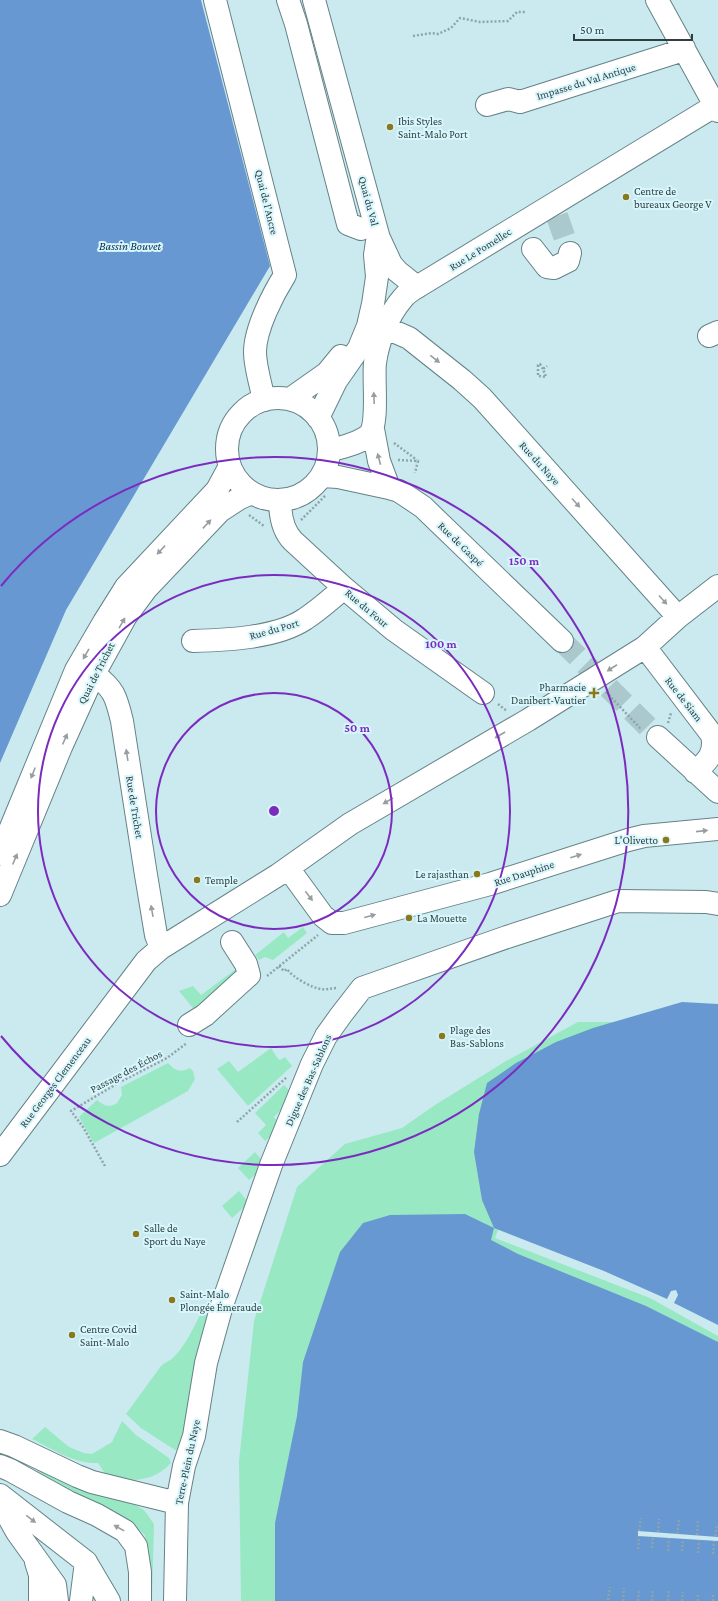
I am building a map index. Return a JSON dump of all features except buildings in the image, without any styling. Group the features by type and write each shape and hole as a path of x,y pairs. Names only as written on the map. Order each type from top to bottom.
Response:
{"street":[{"name":"Quai de l'Ancre","path":"215,0 286,275 277,288 261,326 256,344 255,353 264,400"},
{"path":"288,0 296,24 348,224 370,232 390,264 417,287"},
{"name":"Quai du Val","path":"290,400 327,373 344,352 357,322 366,289 365,256 370,232 301,0"},
{"name":"Quai du Val","path":"314,0 370,232 375,255 377,277 368,326 359,348 336,381 318,418"},
{"path":"657,0 717,107"},
{"name":"Impasse du Val Antique","path":"486,104 508,100 520,102 677,52 684,48"},
{"name":"Rue Le Pomellec","path":"381,434 375,418 375,363 378,348 386,328 393,312 403,298 417,287 553,211 717,107"},
{"path":"532,249 547,267 554,268 568,260 570,253"},
{"name":"Rue du Naye","path":"386,328 409,338 478,394 678,617"},
{"path":"277,398 290,400 306,406 318,418 326,434 329,451 325,484 316,484 299,496 280,500 260,497 247,502 230,466 227,448 231,429 241,414 264,400 277,398"},
{"path":"329,451 361,440 369,435 381,434 380,461 389,488"},
{"name":"Quai de Trichet","path":"0,854 76,670 104,622 126,587 217,490 230,466"},
{"name":"Rue de Gaspé","path":"325,484 338,477 400,491 423,507 562,641"},
{"name":"Quai de Trichet","path":"0,895 61,747 94,674 126,616 146,589 220,511 240,498 247,502"},
{"name":"Rue du Four","path":"280,500 282,519 287,535 344,588 394,630 483,693"},
{"name":"Rue Georges Clemenceau","path":"0,1155 146,961 161,948 253,891 350,824 595,679 645,647 678,617 718,586"},
{"name":"Rue du Port","path":"193,641 243,638 272,632 296,624 312,614 344,588"},
{"name":"Rue de Siam","path":"645,647 715,733 712,752 695,772"},
{"name":"Rue de Trichet","path":"94,674 108,684 116,698 122,721 156,935 161,948"},
{"path":"656,731 695,772 718,792"},
{"name":"Rue Dauphine","path":"332,923 344,923 490,884 644,836 718,829"},
{"path":"288,868 323,916 332,923"},
{"path":"362,988 618,901 706,902 718,904"},
{"path":"188,1034 204,1015 249,975 246,964 232,942"},
{"name":"Digue des Bas-Sablons","path":"200,1395 206,1362 222,1305 270,1165 312,1064 326,1036 362,988"},
{"name":"Terre-Plein du Naye","path":"175,1601 177,1503 184,1466 194,1436 200,1395"},
{"path":"0,1441 92,1482 177,1503"},
{"path":"0,1466 124,1530 136,1546 140,1572 140,1601"},
{"path":"0,1495 84,1563 109,1601"},
{"path":"0,1502 17,1532 54,1585 57,1601"},
{"path":"134,1601 136,1546"},
{"path":"39,1562 40,1601"},
{"path":"39,1562 48,1588 49,1601"},
{"path":"66,1601 84,1563"},
{"path":"73,1601 84,1563"},
{"path":"81,1601 84,1563"},
{"path":"84,1563 88,1601"},
{"path":"84,1563 94,1601"},
{"path":"84,1563 100,1601"},
{"path":"84,1563 104,1601"}],"path":[{"path":"413,36 432,33 438,34 450,28 460,18 480,22 508,21 517,12 526,12"},
{"path":"540,364 543,369 546,377 538,376 538,365 540,364"},
{"path":"543,369 547,366"},
{"path":"381,434 418,461"},
{"path":"394,460 418,461"},
{"path":"415,473 418,461"},
{"path":"299,522 325,484"},
{"path":"247,502 252,516 268,529"},
{"path":"595,679 640,728 656,731 669,723 672,709"},
{"path":"262,980 332,923"},
{"path":"280,966 284,971 287,969 291,974 320,989 362,988"},
{"name":"Passage des Échos","path":"104,1166 83,1127 71,1111 118,1083 167,1058 188,1034"},
{"path":"237,1122 283,1079 312,1064"},
{"path":"639,1531 641,1518"},
{"path":"658,1532 660,1519"},
{"path":"677,1534 679,1520"},
{"path":"697,1535 698,1521"},
{"path":"715,1536 717,1524"},
{"path":"638,1550 639,1536"},
{"path":"652,1548 653,1537"},
{"path":"668,1550 669,1538"},
{"path":"682,1551 683,1539"},
{"path":"698,1553 699,1540"},
{"path":"713,1554 714,1541"},
{"path":"608,1600 610,1587"},
{"path":"622,1601 624,1588"},
{"path":"638,1601 639,1589"},
{"path":"652,1601 653,1590"},
{"path":"668,1601 669,1591"},
{"path":"682,1601 683,1592"},
{"path":"698,1594 698,1601"},
{"path":"713,1594 713,1601"}],"green space":[{"path":"303,927 307,933 273,960 265,957 259,960 255,955 284,932 288,938"},
{"path":"240,966 242,970 197,1013 179,991 193,986 201,995"},
{"path":"578,1022 679,1022 498,1230 495,1238 650,1298 718,1336 718,1470 559,1601 241,1601 239,1461 254,1321 297,1187 345,1144 402,1128 435,1105 506,1061"},
{"path":"271,1048 278,1059 280,1060 285,1057 292,1066 248,1106 217,1069 229,1061 238,1072"},
{"path":"168,1063 173,1068 181,1071 190,1068 193,1071 195,1079 188,1091 94,1143 79,1117 97,1100 107,1106 117,1103 122,1095 121,1087"},
{"path":"284,1085 295,1096 274,1117 282,1126 265,1141 258,1133 266,1125 255,1113"},
{"path":"255,1152 266,1165 249,1180 238,1168"},
{"path":"239,1191 249,1203 232,1218 222,1206"},
{"path":"201,1313 208,1316 180,1449 175,1450 141,1428 126,1414 161,1366 174,1357 182,1347"},
{"path":"122,1421 136,1435 169,1458 171,1463 164,1470 142,1479 126,1480 108,1478 98,1463 89,1463 72,1458 32,1439 45,1427 69,1447 84,1453 92,1454 112,1442"},
{"path":"38,1467 60,1481 92,1493 135,1505 144,1510 154,1524 152,1601 146,1601 145,1535 131,1523 36,1475"}],"water":[{"name":"Bassin Bouvet","path":"0,0 201,0 270,266 66,610 0,763"},
{"path":"682,1002 718,1004 718,1325 674,1303 678,1295 676,1290 671,1291 667,1299 604,1271 494,1228 482,1200 474,1152 479,1114 487,1083 516,1063 556,1042 593,1028"},
{"path":"465,1214 494,1228 491,1240 518,1254 646,1306 718,1342 718,1601 275,1601 275,1523 297,1416 303,1362 340,1252 363,1223 390,1215"}],"pier":[{"path":"638,1531 718,1537 718,1541 638,1536"}],"tunnel":[{"path":"557,216 570,253"},
{"path":"562,641 658,737"}],"place":[{"name":"Ibis Styles Saint-Malo Port","path":"390,127"},
{"name":"Centre de bureaux George V","path":"626,197"},
{"name":"Pharmacie Danibert-Vautier","path":"594,693"},
{"name":"L'Olivetto","path":"666,840"},
{"name":"Le rajasthan","path":"477,874"},
{"name":"Temple","path":"197,880"},
{"name":"La Mouette","path":"409,918"},
{"name":"Plage des Bas-Sablons","path":"442,1036"},
{"name":"Salle de Sport du Naye","path":"136,1234"},
{"name":"Saint-Malo Plongée Émeraude","path":"172,1300"},
{"name":"Centre Covid Saint-Malo","path":"72,1335"}]}
